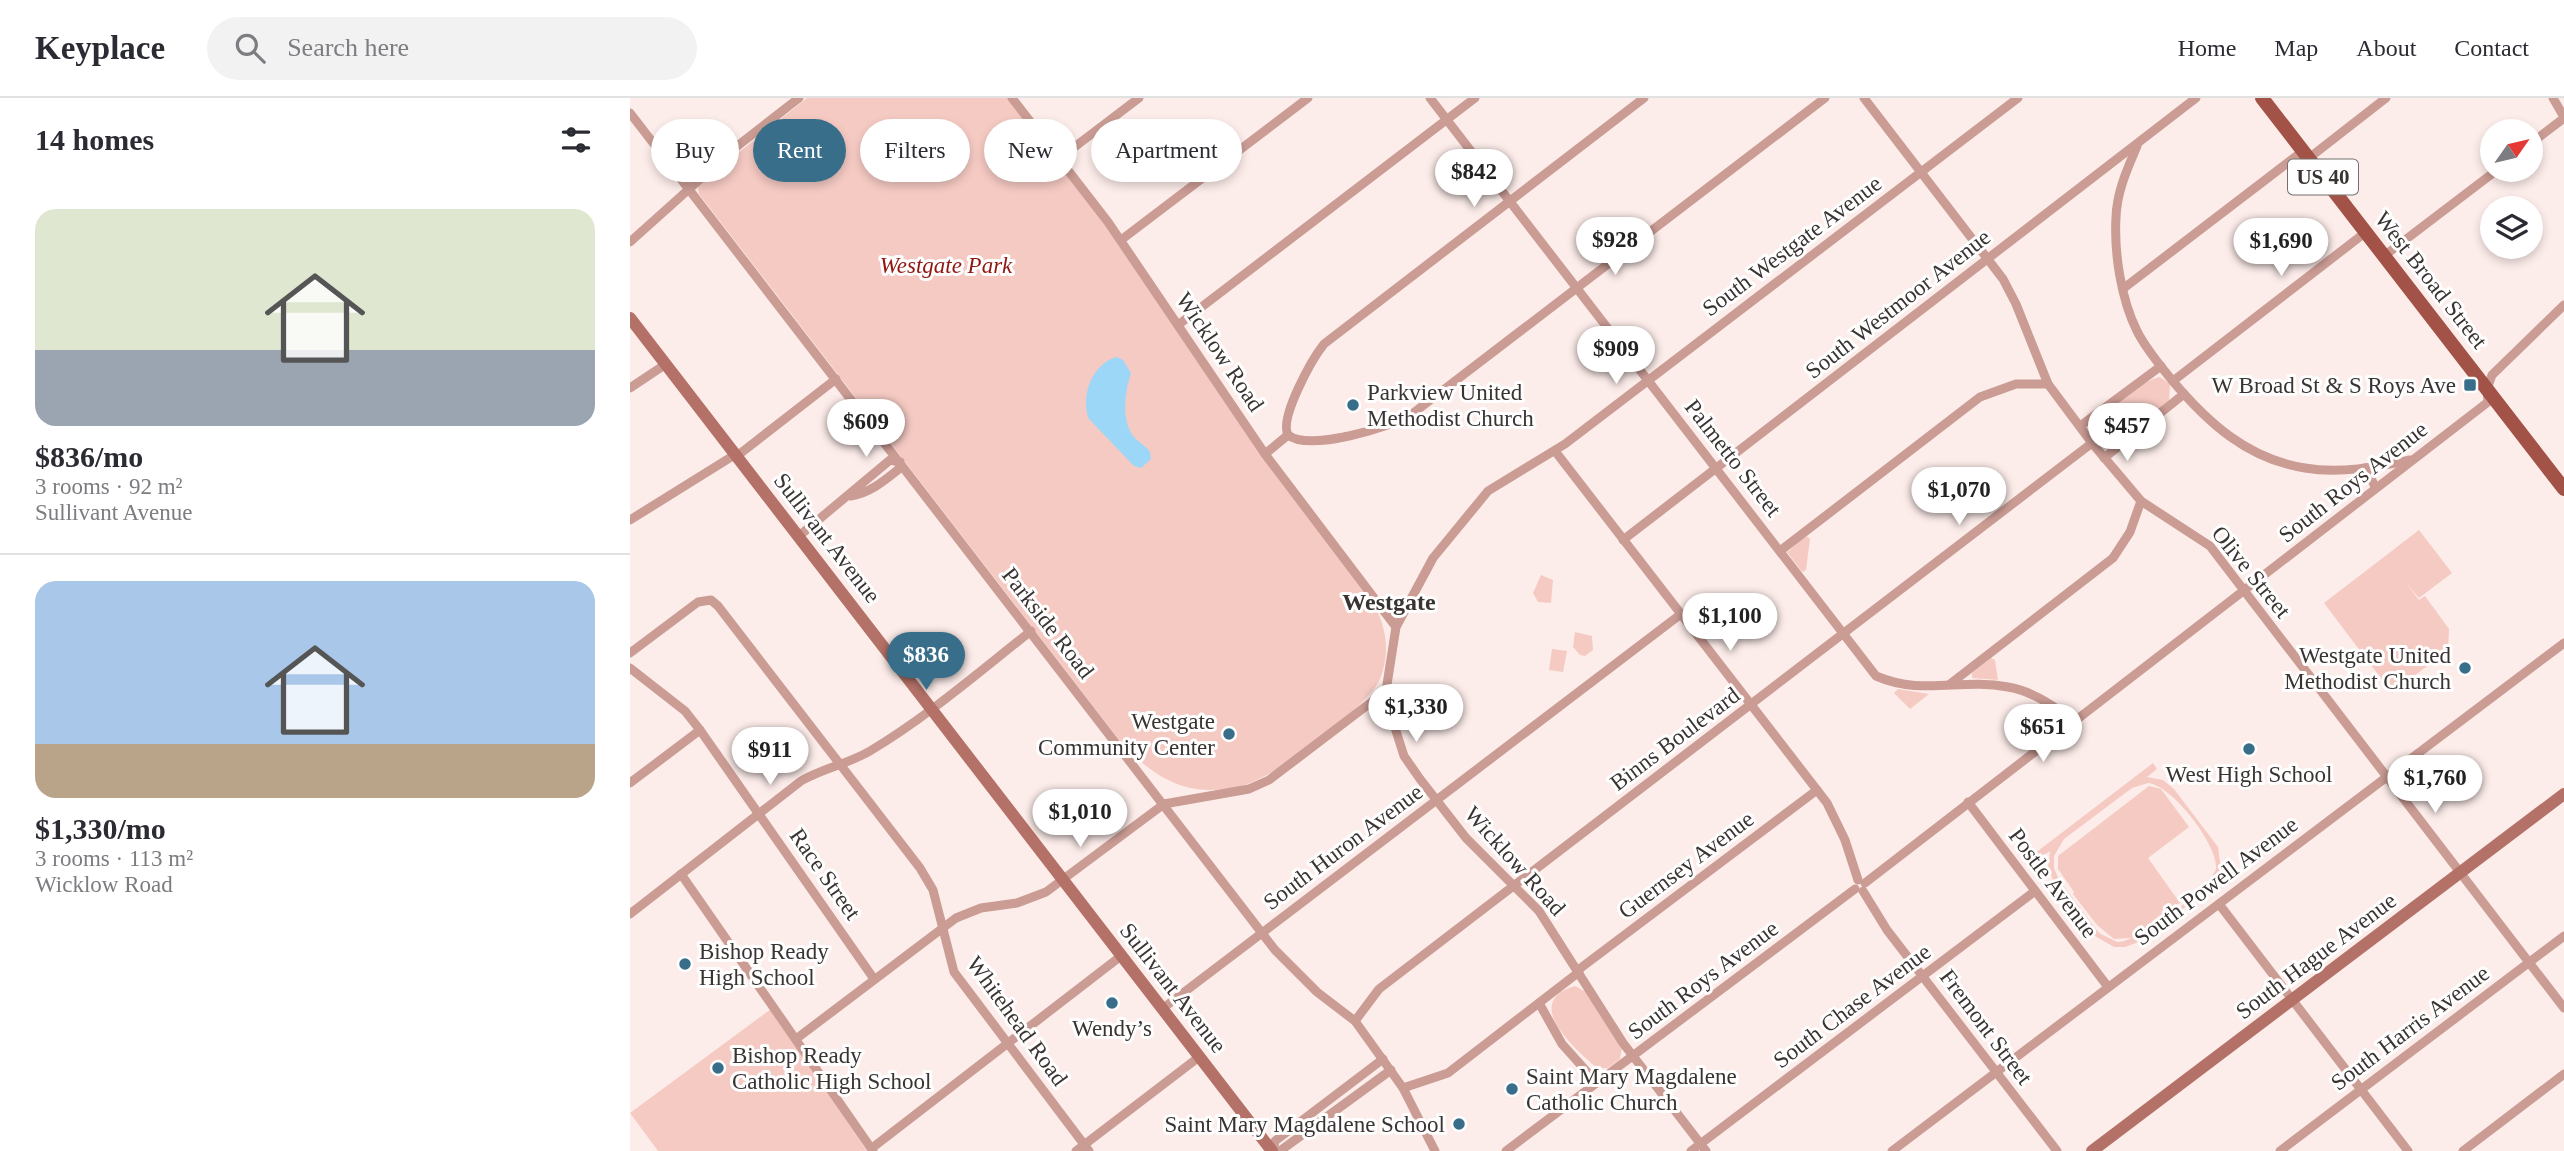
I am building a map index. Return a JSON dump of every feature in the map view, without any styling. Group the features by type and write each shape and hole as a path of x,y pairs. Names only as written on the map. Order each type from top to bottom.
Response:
{"main road":[{"name":"West Broad Street","path":"2262,98 2487,389 2562,481"},
{"name":"Sullivant Avenue","path":"630,318 1272,1151"},
{"name":"South Hague Avenue","path":"2092,1151 2564,794"}],"street":[{"path":"630,242 799,98"},
{"name":"Wicklow Road","path":"1012,98 1029,119"},
{"path":"1077,145 1139,98"},
{"path":"1121,240 1308,98"},
{"name":"Palmetto Street","path":"1430,98 1876,676 1920,688 1974,683 2011,687 2036,696 2075,721"},
{"path":"1178,325 1475,98"},
{"path":"1288,435 1286,422 1310,364 1324,344 1644,98"},
{"path":"1288,435 1300,441 1395,424 1825,98"},
{"name":"Olive Street","path":"1864,98 1989,258 2016,303 2048,384 2092,443 2141,501 2210,546 2564,1008"},
{"name":"South Westgate Avenue","path":"1386,691 1396,627 1433,558 1476,502 1499,482 1555,451 2018,98"},
{"name":"South Westmoor Avenue","path":"1623,540 2196,98"},
{"path":"2124,288 2386,98"},
{"path":"2543,134 2564,117 2553,98"},
{"name":"Parkside Road","path":"630,113 1262,933 1297,973 1355,1021 1403,1088 1417,1121 1436,1151"},
{"path":"2137,145 2122,183 2115,220 2124,288 2137,331 2184,394 2228,436 2266,457 2306,468 2365,468 2412,460"},
{"path":"2109,166 2122,183"},
{"name":"Wicklow Road","path":"1077,181 1121,240 1265,454 1396,627"},
{"path":"2384,256 2481,182"},
{"path":"2173,381 2366,232"},
{"path":"2487,389 2492,375 2564,305"},
{"path":"630,388 666,364"},
{"path":"2080,426 2161,366"},
{"path":"630,520 736,455 836,379"},
{"path":"1780,551 1980,397 2015,384 2048,384"},
{"name":"South Roys Avenue","path":"1506,1151 1860,886 2488,402 2487,389"},
{"path":"2104,458 2184,394"},
{"path":"1265,454 1288,435"},
{"name":"Binns Boulevard","path":"1355,1021 1379,989 2092,443"},
{"name":"Fremont Street","path":"1555,451 1817,790 1842,832 1860,886 1872,908 2057,1151"},
{"path":"799,536 851,496 862,495 881,483 898,468 900,462"},
{"path":"2365,468 2376,488"},
{"path":"1949,685 2113,558 2130,532 2141,501"},
{"name":"Whitehead Road","path":"630,653 698,602 711,600 920,868 933,890 954,972 1083,1149"},
{"name":"South Huron Avenue","path":"1162,1009 1681,614"},
{"path":"630,914 801,781 867,752 1031,631"},
{"name":"South Powell Avenue","path":"1892,1151 2564,643"},
{"name":"Race Street","path":"630,668 685,711 700,730 874,979"},
{"path":"796,1039 943,928 967,913 1017,903 1064,881 1164,804 1259,785 1386,691"},
{"name":"Wicklow Road","path":"1386,691 1404,756 1466,838 1539,911 1634,1057 1703,1147"},
{"path":"630,783 700,730"},
{"name":"Guernsey Avenue","path":"1403,1088 1448,1073 1817,790"},
{"name":"Postle Avenue","path":"1968,802 2108,987"},
{"path":"681,874 872,1150 1121,956"},
{"name":"South Chase Avenue","path":"1691,1151 1703,1147 2035,891"},
{"path":"2219,904 2408,1151"},
{"name":"South Harris Avenue","path":"2280,1151 2564,936"},
{"path":"1539,1003 1562,1044 1597,1083"},
{"path":"1083,1149 1199,1057"},
{"path":"1272,1151 1275,1141 1383,1059"},
{"path":"1280,1151 1391,1070"},
{"path":"2463,1151 2564,1074"}],"green space":[{"name":"Westgate Park","path":"807,98 1008,98 1024,119 984,119 984,182 1073,182 1106,225 1375,607 1386,642 1385,661 1380,679 1360,705 1306,750 1257,780 1234,788 1197,789 1173,782 1151,770 1123,745 699,194 698,185 702,182 739,182 739,152 753,141 753,182 846,182 846,119 781,119"},
{"path":"2160,377 2170,384 2169,402 2119,441 2102,440 2096,430 2105,415 2133,390"},
{"path":"2419,530 2452,573 2419,598 2407,584 2419,600 2425,596 2449,629 2448,650 2392,693 2324,603"},
{"path":"1806,536 1810,539 1806,570 1802,572 1787,552"},
{"path":"1541,575 1553,580 1551,603 1538,602 1533,593"},
{"path":"1575,632 1592,636 1593,650 1585,656 1580,655 1573,647"},
{"path":"1552,649 1567,651 1563,672 1549,670"},
{"path":"1991,658 1995,660 1998,680 1972,678 1972,673"},
{"path":"1898,689 1929,694 1910,709 1894,693"},
{"path":"2153,763 2157,769 2147,777 2163,780 2174,789 2218,847 2221,870 2208,890 2139,942 2125,947 2114,947 2095,936 2053,880 2048,867 2050,851 2030,865 2026,860","holes":["2148,783 2158,786 2181,805 2202,832 2215,859 2216,869 2201,889 2156,925 2127,940 2117,942 2099,933 2059,880 2054,868 2054,856 2064,839 2132,788"]},
{"path":"2149,786 2161,789 2189,827 2148,858 2180,903 2131,938 2114,939 2097,925 2073,894 2058,869 2058,856"},
{"path":"1575,986 1586,992 1622,1048 1620,1059 1608,1068 1597,1068 1577,1050 1566,1038 1552,1014 1552,1003 1559,993"},
{"path":"771,1009 867,1151 658,1151 630,1113"}],"water":[{"path":"1117,357 1123,360 1131,373 1125,405 1129,429 1150,452 1151,459 1141,468 1134,466 1089,419 1087,410 1087,391 1095,373 1108,360"}],"place":[{"name":"W Broad St & S Roys Ave","path":"2470,385"},
{"name":"Parkview United Methodist Church","path":"1353,405"},
{"name":"Westgate United Methodist Church","path":"2465,668"},
{"name":"Westgate Community Center","path":"1229,734"},
{"name":"West High School","path":"2249,749"},
{"name":"Bishop Ready High School","path":"685,964"},
{"name":"Wendy’s","path":"1112,1003"},
{"name":"Bishop Ready Catholic High School","path":"718,1068"},
{"name":"Saint Mary Magdalene Catholic Church","path":"1512,1089"},
{"name":"Saint Mary Magdalene School","path":"1459,1124"}],"district":[{"name":"Westgate","path":"1389,602"}]}
